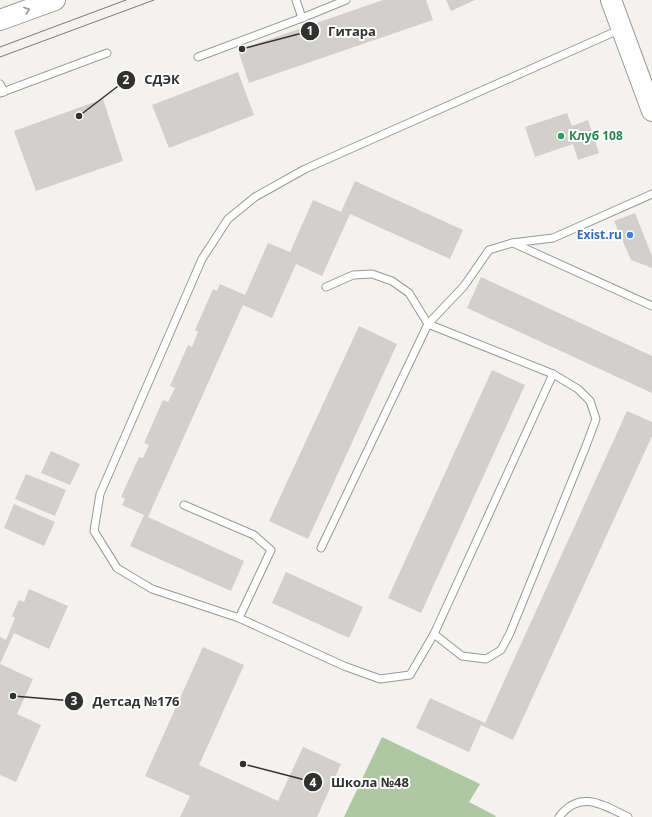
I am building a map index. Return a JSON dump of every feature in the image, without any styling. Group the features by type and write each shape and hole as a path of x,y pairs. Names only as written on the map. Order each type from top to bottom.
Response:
{"street":[{"path":"0,20 55,0"},
{"path":"611,0 652,111"}],"lane":[{"path":"296,0 302,18"},
{"path":"198,57 346,0"},
{"path":"553,374 434,634 410,675 380,679 344,666 240,618 152,589 117,568 94,531 100,494 202,259 228,219 255,197 305,169 621,29"},
{"path":"0,84 2,93 107,53"},
{"path":"321,548 428,324 464,286 489,250 512,243 553,238 652,194"},
{"path":"512,243 652,306"},
{"path":"326,287 353,275 372,274 392,281 409,293 428,324 553,374 578,389 590,401 596,420 510,633 501,650 486,659 462,656 434,634"},
{"path":"184,505 254,535 271,550 240,618"},
{"path":"559,817 568,807 577,802 586,800 598,802 628,817"}],"green space":[{"path":"382,737 480,784 469,802 496,816 344,817"}],"building":[{"path":"383,0 426,0 433,20 249,83 238,50"},
{"path":"446,0 475,0 451,11"},
{"path":"238,72 254,115 169,148 152,105"},
{"path":"103,99 123,161 36,191 14,131"},
{"name":"Клуб 108","path":"567,113 572,126 588,120 599,153 578,160 573,144 535,157 525,127"},
{"path":"355,181 463,230 450,259 350,214 322,276 296,264 272,318 243,305 148,517 244,561 231,591 130,546 144,515 122,505 125,499 121,497 139,457 143,458 149,445 144,443 163,400 168,402 175,388 170,386 188,345 192,347 198,332 195,330 213,289 217,291 220,284 245,295 268,243 290,252 313,200 341,212"},
{"path":"635,213 652,256 652,268 631,260 614,221"},
{"path":"481,277 652,356 652,393 467,308"},
{"path":"359,326 397,344 308,539 269,521"},
{"path":"492,370 525,385 421,613 388,598"},
{"path":"627,411 652,422 652,436 513,740 481,725 469,752 416,728 430,698 485,723"},
{"path":"51,451 80,464 70,485 41,473"},
{"path":"26,474 66,490 55,516 15,499"},
{"path":"14,504 55,522 44,546 4,528"},
{"path":"286,572 363,607 349,638 272,603"},
{"path":"29,589 68,606 49,649 14,633 0,664 0,637 6,640 15,618 12,616 19,600 24,602"},
{"path":"203,647 244,665 199,765 278,801 303,747 341,764 317,817 180,817 190,796 145,776"},
{"path":"0,664 33,679 17,714 41,725 16,782 0,775"}],"tram line":[{"path":"0,47 126,0"},
{"path":"0,57 154,0"}],"place":[{"name":"Гитара","path":"242,49"},
{"name":"СДЭК","path":"79,116"},
{"name":"Клуб 108","path":"561,136"},
{"name":"Exist.ru","path":"630,235"},
{"name":"Детсад №176","path":"13,696"},
{"name":"Школа №48","path":"243,764"}]}
